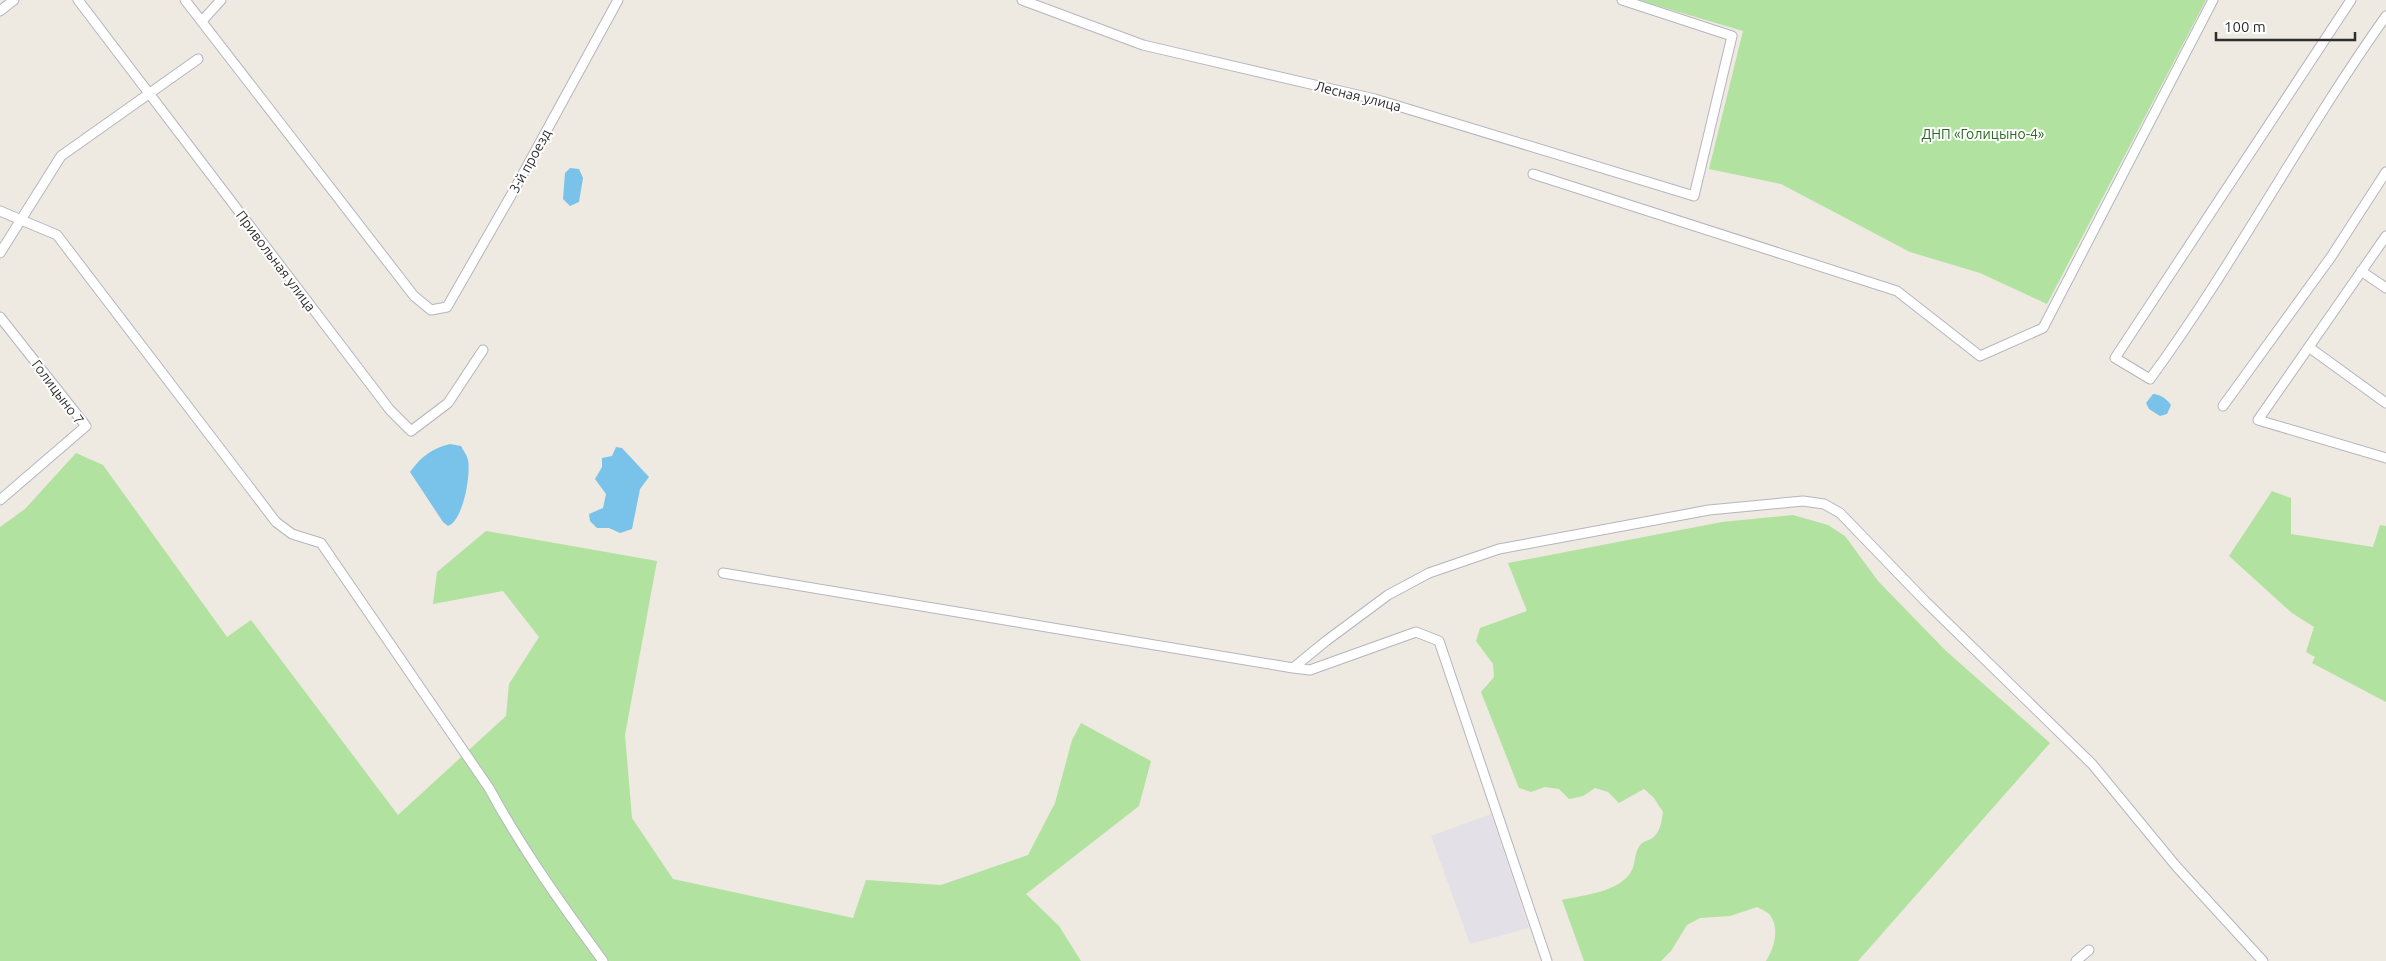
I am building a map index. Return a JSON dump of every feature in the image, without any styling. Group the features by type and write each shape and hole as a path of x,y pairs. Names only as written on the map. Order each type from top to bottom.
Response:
{"street":[{"path":"0,11 14,0"},
{"name":"Привольная улица","path":"78,0 390,410 411,431 448,403 483,350"},
{"path":"185,0 202,21 221,0"},
{"name":"3-й проезд","path":"202,21 414,296 431,310 447,307 513,192 618,0"},
{"name":"Лесная улица","path":"1022,0 1143,45 1375,99 1694,196 1732,36 1622,0"},
{"path":"1533,174 1898,291 1980,356 2043,328 2213,0"},
{"path":"2351,0 2115,358 2150,379 2191,323 2344,75 2386,16"},
{"path":"0,253 61,156 198,59"},
{"path":"2223,406 2331,257 2386,172"},
{"path":"0,211 57,236 276,522 292,534 321,543 488,788 504,817 557,898 603,961"},
{"path":"2386,236 2310,348 2258,420 2386,458"},
{"path":"2362,271 2386,288"},
{"name":"Голицыно 7","path":"0,317 86,426 0,500"},
{"path":"2310,348 2386,402"},
{"path":"1293,668 1388,594 1429,573 1500,550 1709,510 1803,501 1824,504 1840,513 1925,602 2092,764 2176,866 2263,961"},
{"path":"723,573 1310,670 1416,632 1439,641 1547,961"},
{"path":"2076,961 2089,950"}],"shaded area":[{"path":"1491,814 1529,928 1470,944 1431,836"}],"green space":[{"name":"ДНП «Голицыно-4»","path":"1638,0 2206,0 2047,304 1980,273 1910,252 1781,184 1709,169 1743,31"},
{"path":"76,453 103,465 227,637 251,620 398,815 506,716 509,684 539,637 503,591 433,604 437,572 486,531 657,561 625,735 632,818 673,879 853,918 866,880 941,885 1028,855 1055,803 1072,740 1081,723 1151,761 1139,806 1026,894 1059,926 1081,961 0,961 0,527 25,509"},
{"path":"2272,491 2291,498 2291,534 2373,547 2380,525 2386,526 2386,702 2312,663 2315,657 2306,652 2314,627 2292,613 2229,556"},
{"path":"1793,515 1828,525 1845,536 1878,581 1945,650 2050,743 1858,961 1766,961 1775,939 1775,926 1769,914 1757,907 1730,916 1700,918 1687,925 1671,951 1661,961 1584,961 1562,900 1611,888 1627,877 1632,870 1639,847 1642,843 1654,837 1658,831 1663,812 1654,798 1644,789 1619,803 1608,792 1595,788 1583,796 1569,799 1559,789 1545,787 1531,792 1519,788 1481,692 1494,677 1493,664 1476,641 1480,628 1527,611 1508,563 1722,522"}],"water":[{"path":"570,168 579,169 583,178 579,202 570,206 563,199 565,173"},
{"path":"2153,394 2163,397 2171,405 2167,414 2160,416 2149,409 2146,403"},
{"path":"450,444 461,446 469,467 462,507 458,516 448,526 443,522 410,472 427,454"},
{"path":"616,447 622,448 649,477 640,489 632,529 620,533 609,528 597,528 590,521 589,514 603,508 606,494 595,479 602,467 602,458 612,456"}]}
